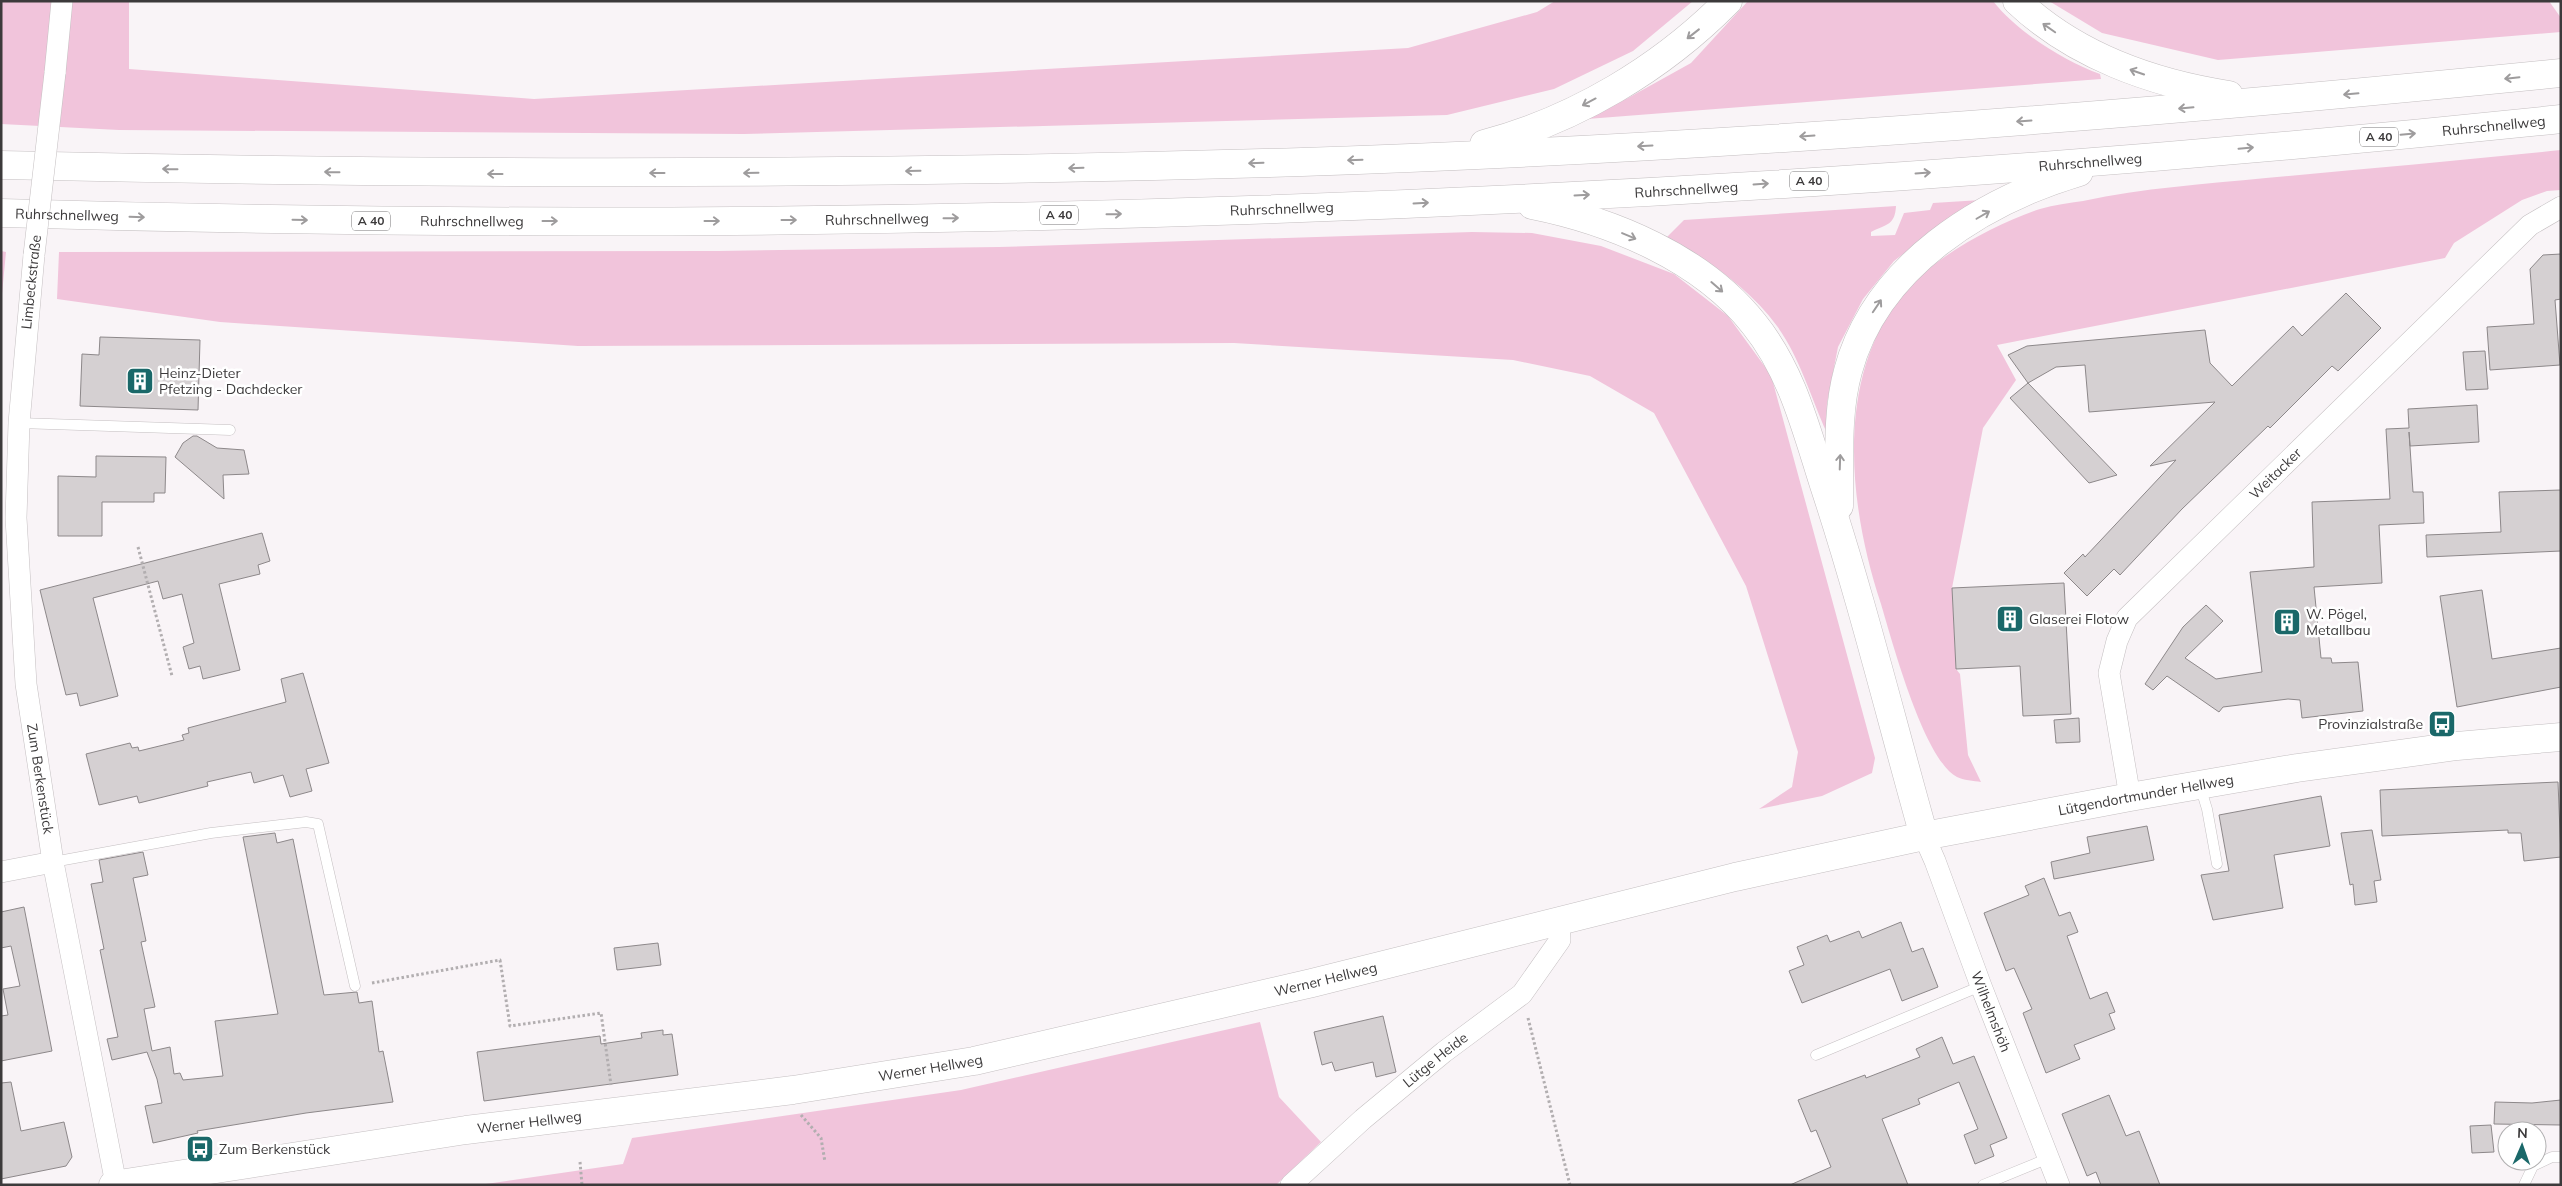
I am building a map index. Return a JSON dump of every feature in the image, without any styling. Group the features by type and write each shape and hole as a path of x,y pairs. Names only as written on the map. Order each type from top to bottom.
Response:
{"main road":[{"path":"1403,158 1470,148 1553,120 1632,79 1704,26 1728,1"},
{"path":"2017,1 2034,17 2086,50 2127,68 2170,83 2238,97 2305,98"},
{"path":"1,165 337,172 706,174 984,170 1403,158 1662,145 1926,128 2305,98 2561,73"},
{"name":"Ruhrschnellweg","path":"1,213 423,222 740,221 1136,213 1463,201 1820,181 2154,156 2561,119"},
{"path":"1838,528 1842,402 1848,370 1858,341 1871,316 1890,288 1916,261 1964,226 2038,186 2113,163 2154,156"},
{"path":"1463,201 1523,203 1599,224 1654,247 1710,281 1754,324 1784,369 1797,399 1838,528 1924,836"},
{"name":"Lütgendortmunder Hellweg","path":"1735,877 1924,836 2130,796 2457,746 2561,737"},
{"name":"Werner Hellweg","path":"115,1184 466,1130 793,1090 974,1061 1312,983 1735,877"}],"street":[{"name":"Limbeckstraße","path":"9,520 34,255 62,1"},
{"name":"Weitacker","path":"2130,796 2109,672 2117,642 2127,618 2530,225 2561,207"},
{"name":"Zum Berkenstück","path":"9,520 26,684 53,862 115,1184"},
{"name":"Wilhelmshöh","path":"1924,836 1936,861 1981,986 2060,1185"},
{"path":"1,872 53,862"},
{"name":"Lütge Heide","path":"1291,1185 1399,1088 1522,994 1560,940 1559,922"}],"lane":[{"path":"18,424 230,430"},
{"path":"2200,785 2207,809 2217,864"},
{"path":"53,862 211,834 306,822 318,824 355,986"},
{"path":"1816,1055 1981,986"},
{"path":"2524,1185 2533,1166 2552,1158 2561,1157"},
{"path":"1984,1185 2049,1158"}],"path":[{"path":"138,547 172,676"},
{"path":"355,986 500,960 510,1026 601,1013 612,1091"},
{"path":"1522,994 1570,1185"},
{"path":"793,1090 796,1110 821,1138 825,1162"},
{"path":"580,1162 582,1185"}],"shaded area":[{"path":"1,1 129,1 129,69 534,99 1408,48 1537,12 1555,1 1693,1 1633,51 1554,89 1447,115 744,134 119,130 1,124"},
{"path":"1748,1 1993,1 2027,34 2056,53 2100,74 2101,79 1574,120 1628,98 1691,63"},
{"path":"2049,1 2549,1 2561,18 2561,32 2218,60 2102,33"},
{"path":"2561,150 2561,190 2547,191 2522,200 2454,243 2445,258 1997,345 2016,380 1983,428 1952,588 1956,669 1960,674 1968,755 1981,782 1957,777 1945,766 1921,725 1901,671 1870,565 1861,525 1855,482 1854,440 1858,398 1868,358 1885,321 1909,287 1936,263 1970,241 2006,222 2051,206 2174,187"},
{"path":"1997,199 1932,232 1894,261 1863,299 1838,347 1827,403 1826,431 1792,350 1766,312 1727,276 1667,237 1684,220 1896,206 1892,220 1871,232 1871,236 1895,235 1904,213 1930,210 1933,203"},
{"path":"1472,232 1532,233 1601,246 1674,274 1728,316 1771,375 1875,758 1872,773 1822,796 1759,809 1792,787 1798,752 1746,586 1654,413 1590,376 1513,360 1234,343 578,346 220,322 57,299 59,252 718,251 999,247"},
{"path":"1,251 6,252 2,294 1,294"},
{"path":"1260,1022 1279,1097 1321,1142 1276,1185 479,1185 623,1164 632,1138 961,1090"}],"building":[{"path":"2561,254 2561,299 2555,300 2560,365 2490,370 2487,327 2534,324 2530,269 2543,255"},
{"path":"2346,293 2381,328 2338,371 2332,366 2270,428 2268,426 2182,509 2120,575 2114,569 2087,596 2064,573 2083,554 2085,557 2176,460 2150,466 2215,402 2089,412 2085,365 2056,367 2028,383 2008,355 2027,346 2205,330 2210,363 2232,386 2293,326 2302,336"},
{"name":"Heinz-Dieter Pfetzing - Dachdecker","path":"100,337 200,340 198,410 80,406 82,354 99,355"},
{"path":"2485,351 2488,389 2466,390 2463,352"},
{"path":"2028,383 2117,475 2089,483 2010,398"},
{"path":"2477,405 2479,442 2410,446 2409,432 2413,492 2423,492 2424,523 2379,525 2382,583 2314,587 2321,658 2331,658 2332,663 2358,662 2363,711 2302,718 2300,700 2288,699 2223,707 2219,712 2167,676 2153,690 2145,684 2183,627 2206,605 2223,621 2185,658 2216,679 2262,672 2250,572 2314,567 2312,502 2390,499 2386,429 2409,428 2408,409"},
{"path":"193,436 197,436 217,448 244,450 249,474 223,475 224,499 175,457 183,443"},
{"path":"96,456 166,457 165,493 154,493 154,502 102,502 102,536 58,536 58,476 96,477"},
{"path":"2561,490 2561,551 2427,557 2426,535 2501,532 2499,492"},
{"path":"262,533 270,561 258,565 260,574 219,584 240,670 203,679 200,666 189,669 183,647 194,643 182,594 163,599 158,581 93,598 118,696 80,706 77,693 66,695 40,590"},
{"name":"Glaserei Flotow","path":"2064,583 2071,714 2023,716 2020,666 1956,669 1952,588"},
{"path":"2482,590 2492,659 2561,648 2561,687 2457,707 2440,596"},
{"path":"303,673 329,763 306,769 312,791 290,797 283,775 254,783 251,772 207,782 208,786 139,803 137,796 99,805 86,754 130,743 132,748 138,747 139,751 184,740 182,735 189,733 188,728 286,702 281,679"},
{"path":"2079,718 2080,742 2056,743 2054,720"},
{"path":"2558,782 2561,857 2524,861 2521,833 2508,833 2508,830 2382,836 2380,790"},
{"path":"2321,796 2330,846 2274,855 2283,908 2213,920 2201,875 2229,871 2219,815"},
{"path":"2147,826 2154,860 2054,879 2051,862 2090,853 2087,837"},
{"path":"2372,830 2381,880 2374,881 2377,902 2355,905 2353,884 2350,885 2341,833"},
{"path":"275,833 277,843 293,839 324,995 357,992 359,1003 372,1001 379,1052 383,1051 393,1102 306,1113 197,1131 198,1133 153,1143 145,1106 162,1103 157,1079 147,1052 112,1060 107,1039 118,1037 100,950 104,949 91,884 103,882 99,860 143,852 148,875 133,878 146,941 141,942 155,1007 144,1009 152,1051 170,1047 174,1074 180,1073 183,1080 223,1076 215,1021 278,1014 243,837"},
{"path":"2044,878 2059,916 2070,912 2078,932 2067,936 2090,999 2107,992 2115,1012 2109,1014 2115,1029 2074,1045 2080,1059 2046,1073 2023,1013 2032,1009 2014,968 2006,971 1984,913 2029,895 2025,886"},
{"path":"24,907 52,1051 1,1061 1,1016 8,1015 3,989 20,986 11,946 1,948 1,912"},
{"path":"1901,922 1912,952 1923,948 1938,987 1902,1001 1890,969 1802,1003 1789,971 1804,965 1797,947 1827,935 1830,942 1859,931 1862,938"},
{"path":"658,943 661,965 617,970 614,948"},
{"path":"1383,1016 1396,1072 1376,1077 1373,1062 1335,1071 1332,1062 1322,1065 1314,1032"},
{"path":"663,1030 663,1035 672,1034 678,1075 484,1101 477,1052 600,1036 601,1044 642,1038 641,1033"},
{"path":"1942,1037 1953,1064 1974,1056 2007,1138 1990,1145 1994,1156 1975,1164 1964,1135 1978,1129 1959,1082 1918,1099 1920,1104 1882,1119 1908,1185 1790,1185 1831,1167 1816,1130 1811,1132 1798,1100 1865,1075 1866,1078 1920,1057 1916,1049"},
{"path":"11,1082 21,1131 64,1122 72,1157 66,1166 1,1179 1,1083"},
{"path":"2109,1095 2126,1136 2139,1131 2160,1185 2101,1185 2096,1172 2087,1176 2062,1114"},
{"path":"2561,1100 2561,1125 2547,1125 2547,1121 2497,1121 2497,1124 2494,1124 2495,1102 2532,1103"},
{"path":"2491,1125 2494,1152 2472,1153 2470,1126"}],"place":[{"name":"Heinz-Dieter Pfetzing - Dachdecker","path":"140,381"},
{"name":"Glaserei Flotow","path":"2010,619"},
{"name":"W. Pögel, Metallbau","path":"2287,622"},
{"name":"Provinzialstraße","path":"2442,724"},
{"name":"Zum Berkenstück","path":"200,1149"}]}
